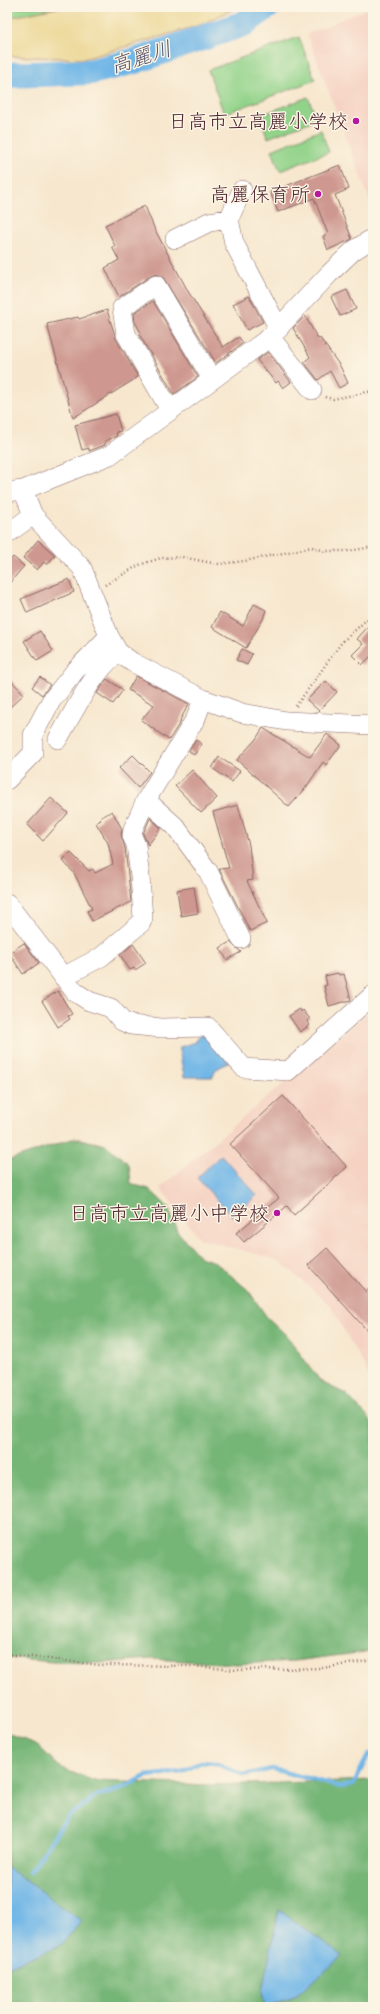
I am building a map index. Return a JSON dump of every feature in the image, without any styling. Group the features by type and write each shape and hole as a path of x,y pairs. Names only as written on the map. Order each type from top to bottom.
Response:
{"street":[{"path":"242,190 229,219 234,243 274,333 312,390"},
{"path":"175,239 209,222 229,219"},
{"path":"373,238 353,251 329,274 274,333 110,455 15,491 33,515 82,568 114,644 132,662 202,699 242,713 286,721 373,725"},
{"path":"170,410 126,334 122,308 156,284 212,379"},
{"path":"7,534 33,515"},
{"path":"58,739 104,665 114,644"},
{"path":"7,780 32,753 33,735 51,701 75,671 114,644"},
{"path":"63,977 100,957 141,923 143,918 140,877 136,845 132,836 134,825 146,800 196,718 202,699"},
{"path":"146,800 175,826 208,871 241,939"},
{"path":"7,903 75,992 89,1001 111,1008 122,1021 131,1025 161,1028 208,1027 244,1068 288,1071 373,995"}],"path":[{"path":"312,390 320,396 333,399 373,392"},
{"path":"92,591 139,566 161,558 182,557 217,564 245,561 312,547 325,551 348,551 373,547"},
{"path":"286,721 342,642 373,614"},
{"path":"7,1654 100,1665 193,1666 237,1670 294,1670 323,1668 373,1660"}],"shaded area":[{"name":"日高市立高麗小学校","path":"373,7 373,209 307,34"},
{"name":"日高市立高麗小中学校","path":"373,1008 373,1382 330,1305 278,1260 200,1239 160,1188"}],"green space":[{"path":"7,7 62,7 7,18"},
{"path":"299,37 315,80 224,114 208,70"},
{"path":"308,97 317,119 268,138 259,116"},
{"path":"321,130 329,152 280,171 272,150"},
{"path":"75,1138 106,1145 129,1164 131,1184 149,1189 168,1207 177,1231 200,1257 215,1262 248,1290 266,1316 287,1336 321,1382 346,1394 373,1423 373,1651 295,1661 236,1664 151,1659 100,1663 53,1662 7,1658 7,1161"},
{"path":"7,1733 36,1744 62,1769 95,1781 212,1785 373,1780 373,2007 268,2007 297,1995 279,1910 262,1991 265,2007 7,2007"}],"sand":[{"path":"62,7 238,7 200,25 84,59 7,56 7,18"}],"water":[{"path":"203,1033 229,1062 215,1070 213,1077 184,1077 180,1047 195,1042"},
{"path":"221,1155 257,1195 233,1217 197,1178"},
{"path":"7,1867 82,1921 61,1945 7,1967"},
{"path":"279,1910 343,1956 297,1995 265,2007 262,1991"}],"building":[{"path":"340,165 349,189 335,195 352,239 328,250 323,236 328,234 314,198 278,212 270,192"},
{"path":"145,206 155,230 189,293 223,347 239,337 243,343 216,363 162,276 156,274 150,276 119,297 105,268 119,260 112,247 115,246 105,225"},
{"path":"347,290 356,309 340,316 331,297"},
{"path":"249,296 263,322 247,330 233,304"},
{"path":"153,301 198,377 174,394 139,334 141,333 135,322 134,313"},
{"path":"107,310 116,339 138,377 73,418 47,324 78,317 79,319"},
{"path":"305,316 318,339 320,338 340,366 348,383 339,388 330,371 318,380 304,362 310,357 293,328"},
{"path":"268,352 291,382 283,388 278,381 276,383 257,360"},
{"path":"116,414 121,431 116,432 117,436 105,441 105,445 89,451 89,448 82,450 75,425"},
{"path":"38,540 55,555 47,565 44,562 37,570 23,558"},
{"path":"13,557 24,566 7,586 7,564"},
{"path":"69,579 74,592 27,613 21,599"},
{"path":"254,604 266,610 263,619 246,648 212,627 220,612 243,626"},
{"path":"373,621 373,654 362,665 352,655 363,644 357,639"},
{"path":"40,631 53,651 37,661 24,641"},
{"path":"242,649 252,654 247,665 236,660"},
{"path":"7,676 24,694 7,710"},
{"path":"136,676 189,704 180,720 181,721 169,740 141,720 154,705 128,690"},
{"path":"40,677 50,685 42,695 32,687"},
{"path":"107,679 123,690 113,704 97,693"},
{"path":"326,681 337,692 319,711 307,700"},
{"path":"263,728 310,757 327,734 341,745 326,765 323,762 305,789 289,807 237,760 256,739"},
{"path":"196,740 202,744 194,755 189,751"},
{"path":"133,755 150,772 138,788 119,768"},
{"path":"219,757 240,771 232,782 212,768"},
{"path":"192,770 217,798 201,813 175,786"},
{"path":"51,798 68,813 43,841 27,825"},
{"path":"238,805 249,845 253,880 247,881 267,923 250,931 219,869 229,868 213,812"},
{"path":"112,811 122,829 121,835 125,848 131,902 92,921 87,911 92,909 74,873 63,861 71,853 89,871 93,869 95,873 113,864 108,843 96,823 101,820 100,818"},
{"path":"150,818 161,828 148,845 143,834"},
{"path":"194,887 198,913 181,916 177,890"},
{"path":"230,942 241,952 227,960 220,948"},
{"path":"24,943 39,963 23,974 9,953"},
{"path":"133,944 146,963 135,970 134,968 130,970 120,955"},
{"path":"338,973 339,975 344,974 351,1000 329,1006 324,986 327,985 325,976"},
{"path":"58,991 72,1014 68,1016 70,1019 58,1027 42,1001"},
{"path":"300,1009 301,1012 303,1010 310,1019 307,1021 310,1025 300,1032 289,1016"},
{"path":"283,1096 347,1167 294,1215 287,1206 244,1242 236,1233 279,1198 230,1144"},
{"path":"327,1248 366,1292 373,1285 373,1337 308,1265"}],"waterway":[{"name":"高麗川","path":"7,75 90,72 135,61 243,24 267,7"},
{"path":"30,1872 68,1816 97,1796 124,1788 146,1776 182,1772 201,1762 215,1763 244,1775 272,1769 341,1787 353,1785 369,1754 373,1757"}],"place":[{"name":"日高市立高麗小学校","path":"356,121"},
{"name":"高麗保育所","path":"318,194"},
{"name":"日高市立高麗小中学校","path":"277,1213"}]}
